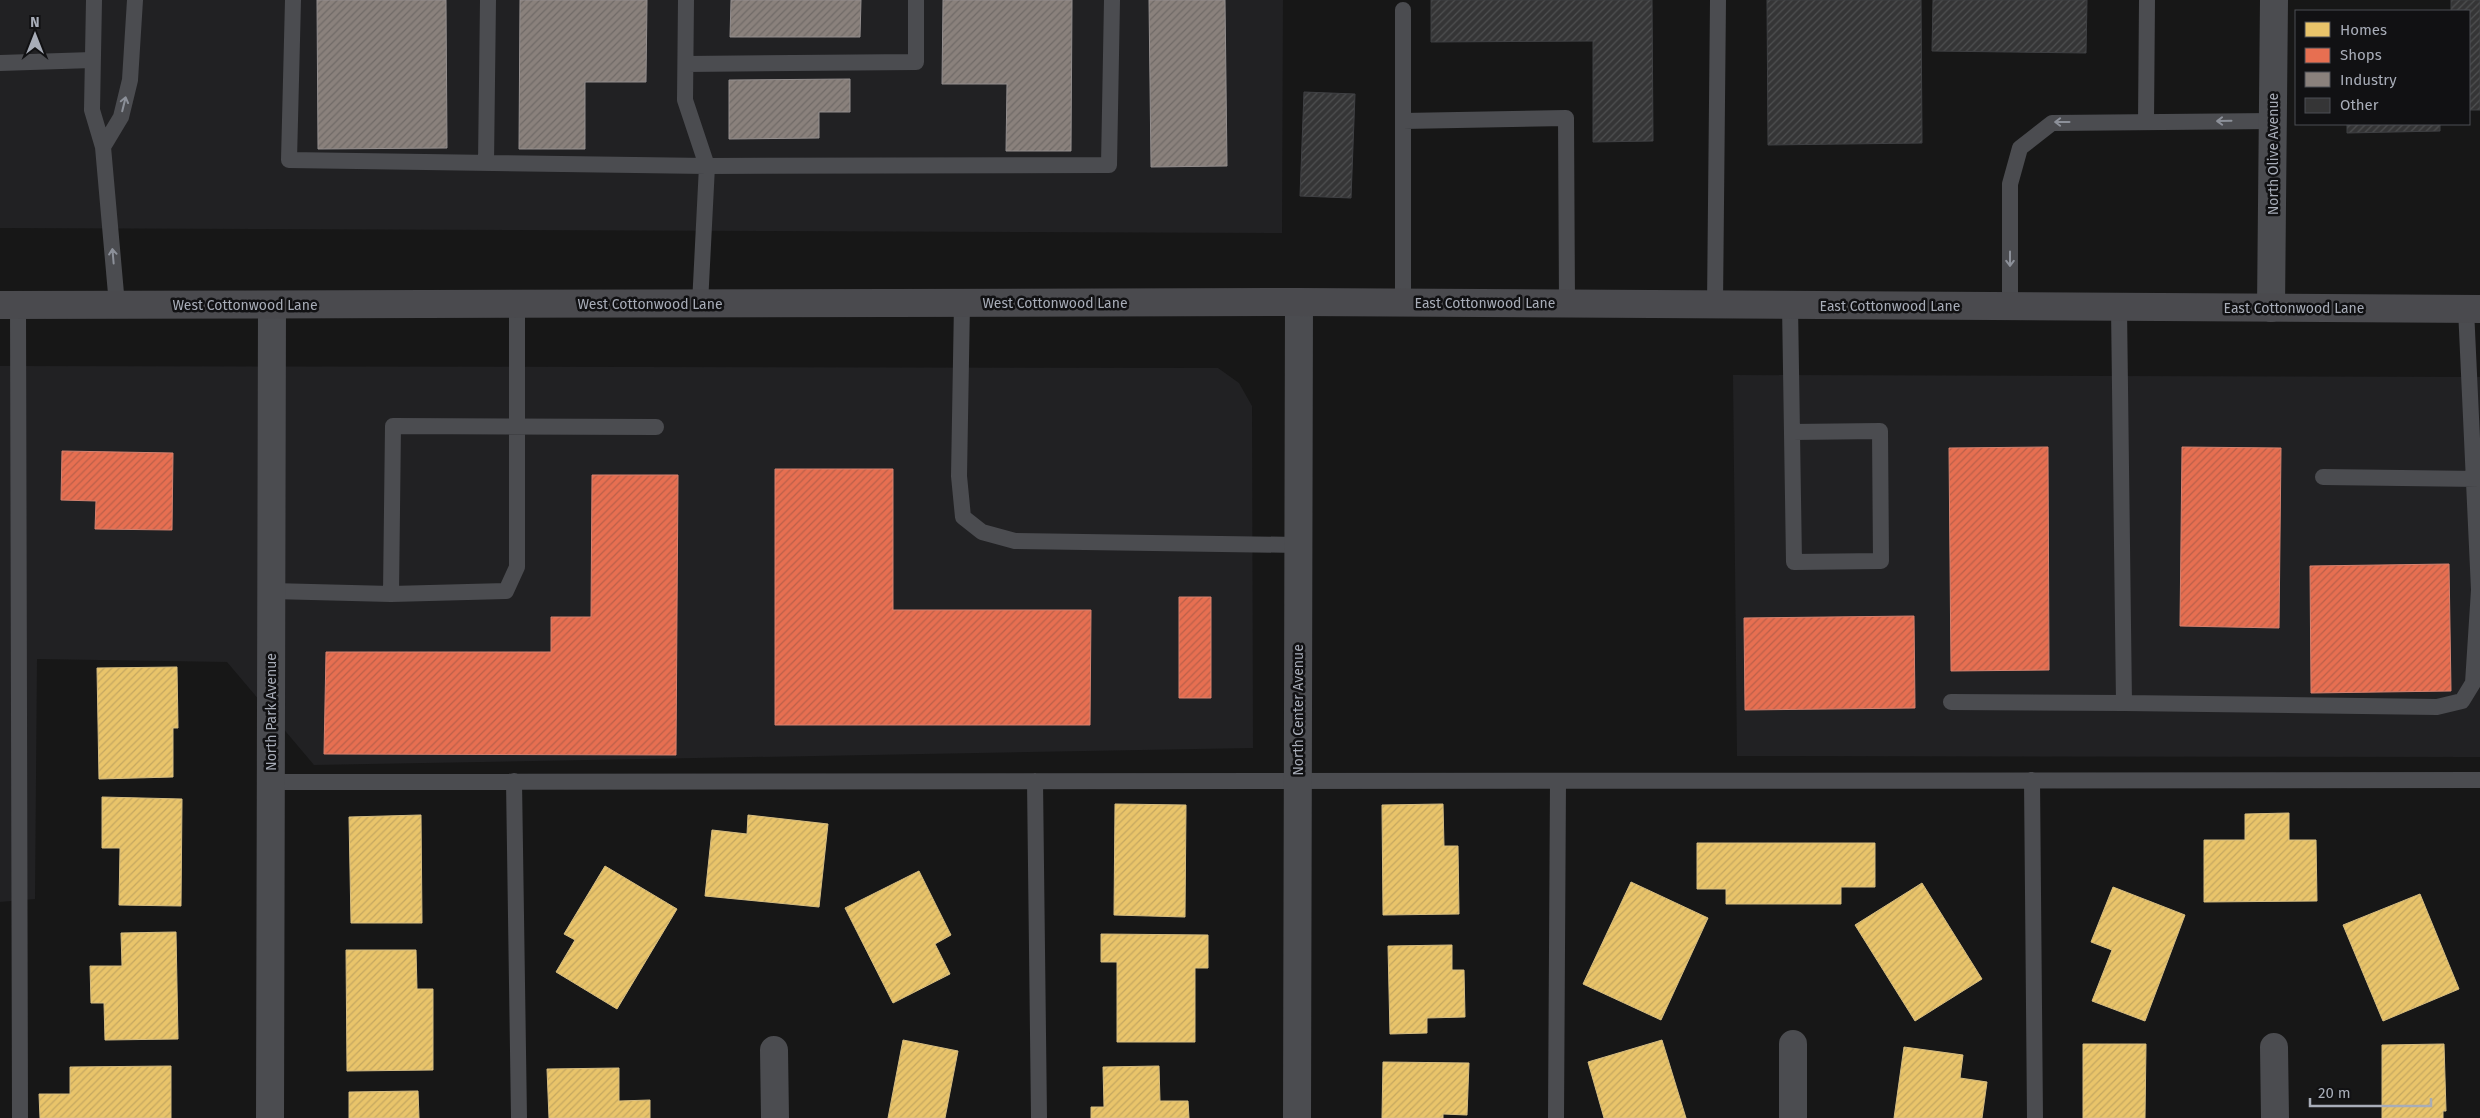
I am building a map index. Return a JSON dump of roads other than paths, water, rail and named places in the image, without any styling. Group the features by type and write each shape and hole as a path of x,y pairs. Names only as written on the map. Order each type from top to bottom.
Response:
{"main road":[{"name":"East Cottonwood Lane","path":"1299,302 2473,309"},
{"name":"West Cottonwood Lane","path":"9,305 1299,302"}],"street":[{"name":"North Olive Avenue","path":"2271,308 2274,0"},
{"name":"North Center Avenue","path":"1297,1118 1299,302"},
{"name":"North Park Avenue","path":"270,1118 272,305"},
{"path":"1793,1044 1794,1118"},
{"path":"2274,1047 2274,1118"},
{"path":"774,1050 775,1118"}],"lane":[{"path":"94,0 92,110 103,147 117,305"},
{"path":"103,147 121,117 130,80 135,0"},
{"path":"293,0 289,160 707,166 1109,165 1112,0"},
{"path":"486,163 488,0"},
{"path":"686,0 685,100 707,166 700,304"},
{"path":"686,64 916,62 916,0"},
{"path":"1715,305 1718,0"},
{"path":"2146,122 2147,0"},
{"path":"1403,10 1403,303"},
{"path":"0,63 92,60"},
{"path":"1403,121 1566,118 1567,304"},
{"path":"2010,306 2010,184 2020,148 2052,122 2273,120"},
{"path":"962,303 960,476 962,509 963,517 982,532 1016,541 1298,545"},
{"path":"272,591 391,594 506,592 518,567 518,304"},
{"path":"9,305 20,1118"},
{"path":"1790,305 1794,562 1881,561 1880,431 1792,432"},
{"path":"2119,308 2124,704"},
{"path":"1951,702 2436,708 2462,701 2473,683 2477,646 2479,590 2473,309"},
{"path":"391,594 393,426 656,427"},
{"path":"2323,477 2477,479"},
{"path":"2032,780 2035,1118"},
{"path":"271,782 2480,780"},
{"path":"514,781 519,1118"},
{"path":"1035,781 1038,1118"},
{"path":"1556,1118 1558,781"}]}
